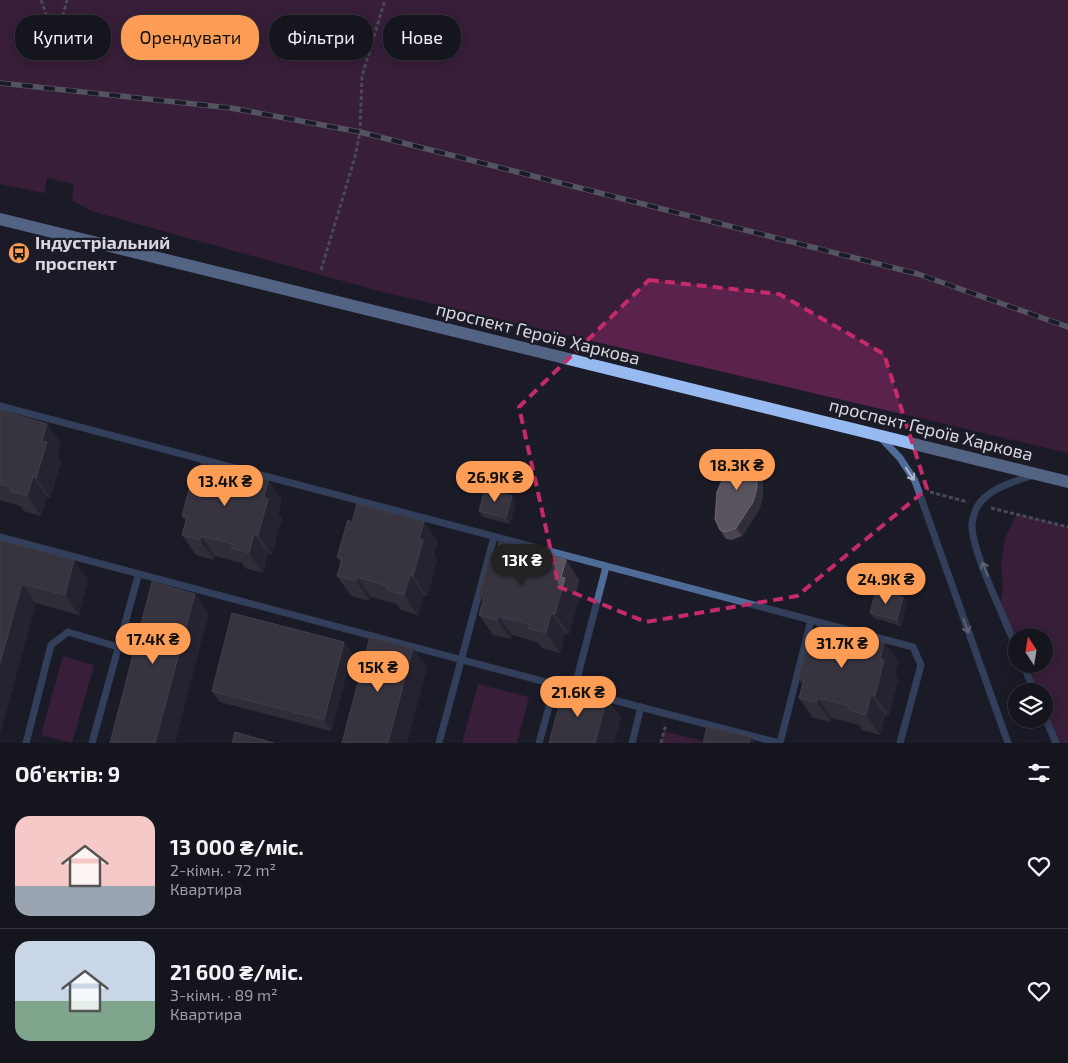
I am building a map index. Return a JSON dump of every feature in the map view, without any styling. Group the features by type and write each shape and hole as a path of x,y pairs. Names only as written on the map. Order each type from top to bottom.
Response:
{"main road":[{"name":"проспект Героїв Харкова","path":"0,219 1068,482"}],"lane":[{"path":"0,406 913,647 920,665 900,743"},
{"path":"879,436 900,458 915,481 1008,743"},
{"path":"1008,628 976,546 972,525 976,509 987,496 1007,484 1037,474"},
{"path":"0,537 138,576 779,743 811,620"},
{"path":"439,743 494,537"},
{"path":"574,690 606,567"},
{"path":"92,743 138,576"},
{"path":"26,743 51,645 68,632 118,647"},
{"path":"539,743 555,685"},
{"path":"632,743 642,707"},
{"path":"1050,728 1056,743"}],"path":[{"path":"41,0 56,42 67,0"},
{"path":"321,270 355,157 360,132 362,76 385,0"},
{"path":"661,743 668,714"}],"highlighted area":[{"path":"649,280 779,294 884,354 927,489 797,596 646,622 559,587 519,407"}],"shaded area":[{"path":"0,0 1068,0 1068,453 375,290 91,211 72,200 74,184 47,178 44,193 0,184"},
{"path":"1017,514 1068,527 1068,743 1056,743 1050,728 1053,728 1053,683 1031,683 1027,673 1053,673 1053,628 1008,628 1000,607 1003,590 1001,564 1005,538"},
{"path":"63,656 94,665 72,743 41,735"},
{"path":"478,684 529,697 517,743 462,743"},
{"path":"664,731 709,743 661,743"}],"building":[{"path":"0,410 47,424 42,441 47,442 36,478 33,477 27,496 10,491 11,487 0,484"},
{"path":"747,449 752,451 757,466 757,488 753,502 736,528 726,532 720,530 715,519 717,492 731,460 739,451"},
{"path":"202,462 268,480 264,497 268,499 258,535 254,534 249,553 231,548 233,544 201,536 200,540 182,535 187,517 182,516 192,479 197,480"},
{"path":"485,488 512,496 506,518 479,511"},
{"path":"357,504 424,522 419,539 423,540 413,576 410,575 404,595 387,590 388,586 357,577 356,581 337,576 342,559 337,557 348,520 352,522"},
{"path":"0,540 74,560 65,595 22,584 0,663"},
{"path":"499,542 566,560 561,577 565,578 555,614 551,613 546,633 528,628 530,624 498,616 497,620 479,615 484,597 479,595 489,558 494,560"},
{"path":"152,582 195,594 155,743 110,743"},
{"path":"876,590 903,597 897,620 870,613"},
{"path":"232,613 344,642 324,720 212,691"},
{"path":"818,625 884,642 880,659 884,660 875,696 871,695 866,715 849,710 850,706 818,698 817,702 799,698 804,680 798,679 808,641 813,643"},
{"path":"370,637 413,648 388,743 342,743"},
{"path":"564,687 607,698 595,743 549,743"},
{"path":"707,726 751,737 749,743 703,743"},
{"path":"235,732 274,743 232,743"}],"railway":[{"path":"0,83 231,108 360,132 918,274 1068,327"}],"place":[{"name":"Індустріальний проспект","path":"19,253"}]}
